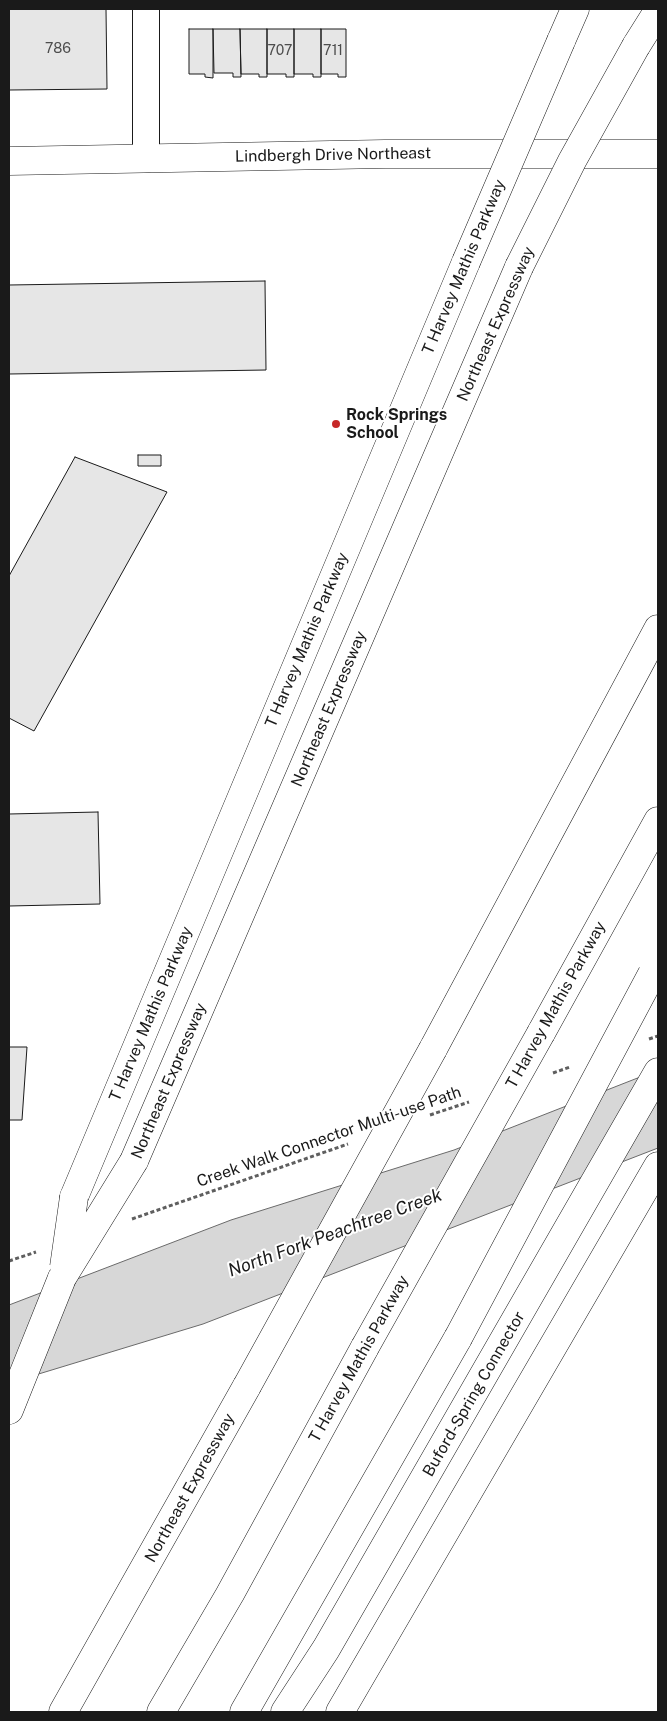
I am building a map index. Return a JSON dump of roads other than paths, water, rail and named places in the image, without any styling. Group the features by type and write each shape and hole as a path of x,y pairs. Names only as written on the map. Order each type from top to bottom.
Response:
{"main road":[{"name":"T Harvey Mathis Parkway","path":"62,1278 74,1198 574,9"},
{"name":"Northeast Expressway","path":"9,1410 62,1278 134,1161 519,267 572,161 636,46 658,11"},
{"name":"Lindbergh Drive Northeast","path":"9,161 385,154 658,154"},
{"name":"Northeast Expressway","path":"63,1712 247,1386 433,1049 658,629"},
{"name":"T Harvey Mathis Parkway","path":"161,1712 230,1594 365,1347 658,821"},
{"path":"244,1712 458,1338 655,969"},
{"name":"Buford-Spring Connector","path":"285,1712 326,1649 517,1321 658,1072"},
{"path":"340,1712 658,1166"}],"street":[{"path":"146,9 146,159"}],"water":[{"name":"North Fork Peachtree Creek","path":"658,1070 658,1148 203,1324 9,1383 9,1305 231,1220 454,1150"}],"place":[{"name":"Rock Springs School","path":"336,424"}]}
